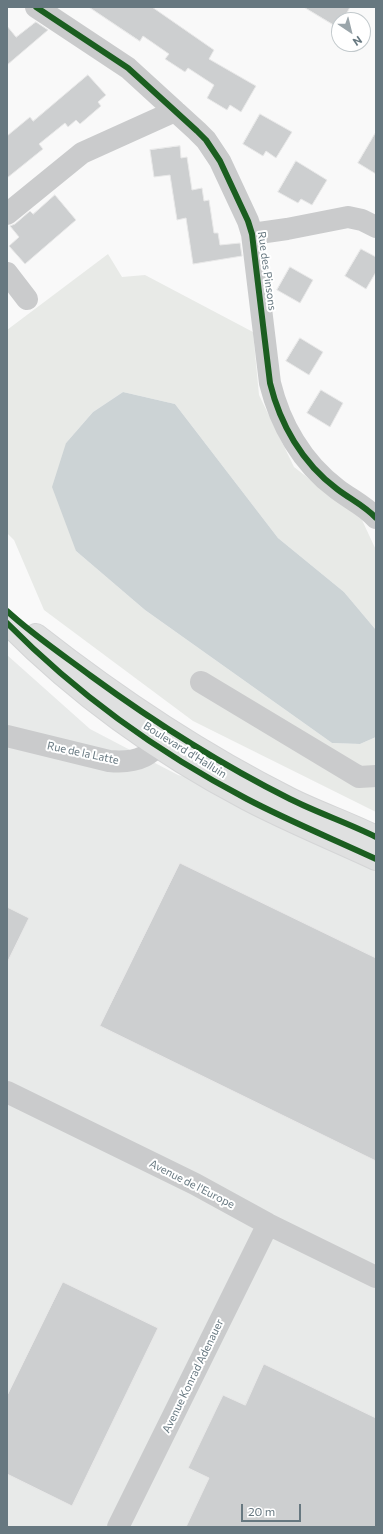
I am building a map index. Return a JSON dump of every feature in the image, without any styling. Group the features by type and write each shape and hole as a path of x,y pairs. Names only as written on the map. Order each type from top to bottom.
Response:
{"main road":[{"name":"Boulevard d'Halluin","path":"7,611 166,740 211,779 247,799 376,859"},
{"name":"Boulevard d'Halluin","path":"7,623 68,680 111,713 166,740 238,771 291,800 373,833"}],"street":[{"name":"Rue des Pinsons","path":"36,7 121,62 206,140 220,161 248,221 252,234 270,382 280,413 297,448 313,468 337,490 376,518"},
{"path":"7,214 82,152 175,111"},
{"name":"Rue des Pinsons","path":"252,234 348,217 362,220 376,227"},
{"path":"7,273 27,299"},
{"path":"201,682 359,777 376,776"},
{"name":"Rue de la Latte","path":"7,736 109,761 121,762 138,760 146,756 166,740"},
{"path":"347,846 373,833"},
{"name":"Avenue de l'Europe","path":"7,1092 195,1184 268,1224 376,1277"},
{"name":"Avenue Konrad Adenauer","path":"118,1527 268,1224"}],"shaded area":[{"path":"108,254 122,277 145,275 253,332 259,395 294,467 362,520 376,550 376,630 344,592 278,538 175,404 123,392 93,412 66,443 76,551 145,610 332,743 360,744 376,737 376,812 193,721 44,610 14,540 7,533 7,330"},
{"path":"123,392 175,404 278,538 344,592 376,630 376,737 360,744 332,743 145,610 76,551 52,487 66,443 93,412"},
{"path":"7,655 90,729 178,775 376,824 376,1527 7,1527"}],"building":[{"path":"89,7 152,7 214,50 209,59 256,86 241,112 230,105 227,110 207,98 214,85 188,68 185,72 165,59 169,54 143,36 140,41"},
{"path":"304,7 350,7 347,12 331,12 331,23"},
{"path":"36,22 48,30 7,65 7,26 16,37"},
{"path":"88,75 106,95 98,102 101,106 80,124 76,120 68,127 65,123 39,144 43,149 7,178 7,136 30,117 33,121"},
{"path":"260,114 292,132 276,158 266,151 263,156 243,144"},
{"path":"376,132 376,174 358,163"},
{"path":"180,146 181,158 187,157 192,190 202,188 204,201 209,200 214,233 218,233 220,245 240,243 242,256 193,264 186,218 177,220 170,175 154,177 150,150"},
{"path":"296,161 327,180 312,205 301,199 298,203 278,192"},
{"path":"55,195 76,220 25,264 9,246 19,237 10,226 15,224 30,211 33,214"},
{"path":"361,249 376,257 376,272 366,289 345,276"},
{"path":"290,267 313,280 300,303 277,290"},
{"path":"300,338 323,352 309,375 286,361"},
{"path":"321,390 343,403 330,427 307,413"},
{"path":"180,863 376,958 376,1161 100,1026"},
{"path":"7,907 29,918 7,963"},
{"path":"63,1282 158,1328 72,1506 7,1474 7,1396"},
{"path":"264,1364 376,1418 376,1527 186,1527 209,1478 188,1468 223,1395 245,1405"}],"cycle path":[{"path":"36,7 128,68 206,140 220,161 248,221 252,234 270,383 274,398 286,428 303,455 324,479 362,506 376,518"},
{"path":"7,611 38,637 91,676 188,742 264,786 311,809 376,837"},
{"path":"7,623 90,698 151,742 182,762 247,799 376,859"}]}
